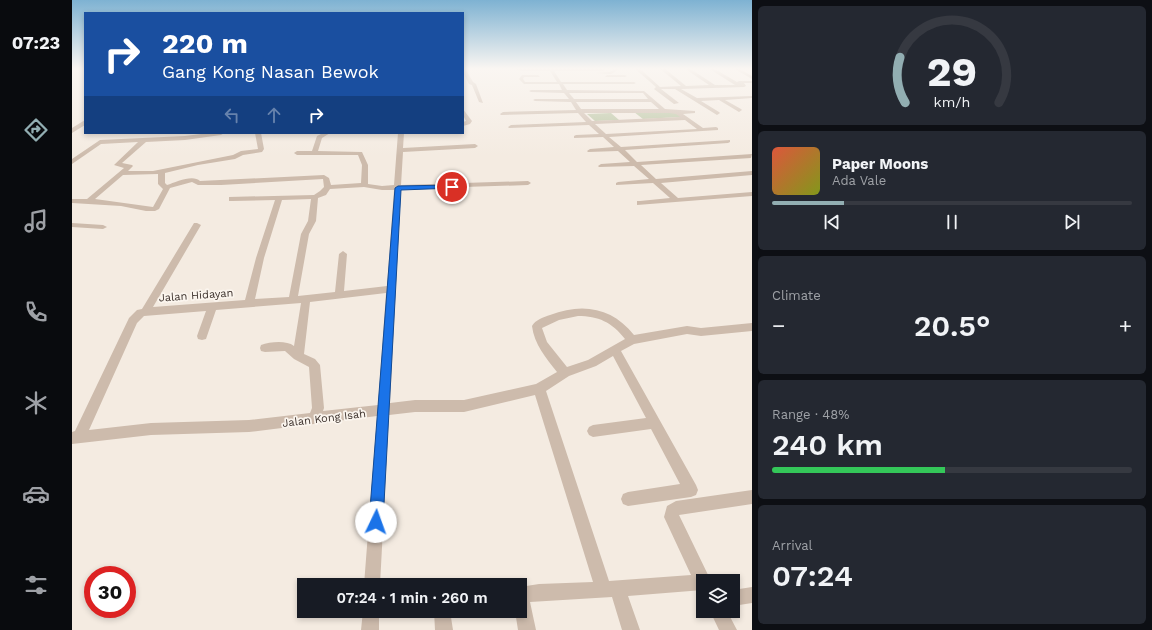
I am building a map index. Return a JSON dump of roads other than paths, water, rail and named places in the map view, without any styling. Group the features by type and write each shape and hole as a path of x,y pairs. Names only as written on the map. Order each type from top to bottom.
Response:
{"street":[{"path":"480,97 482,102"},
{"path":"569,97 591,124 676,200"},
{"path":"649,97 664,111"},
{"path":"669,97 676,103"},
{"path":"691,97 717,113"},
{"path":"716,97 739,110"},
{"path":"695,100 748,97"},
{"path":"741,98 752,103"},
{"path":"534,100 652,101"},
{"path":"503,114 579,111 693,112"},
{"path":"674,112 686,118 702,130"},
{"path":"464,113 469,121 466,124"},
{"path":"524,113 535,126"},
{"path":"511,127 686,118"},
{"path":"72,131 84,123"},
{"path":"576,137 716,129"},
{"path":"72,162 109,134"},
{"path":"171,139 176,134"},
{"path":"100,142 143,141 213,134"},
{"path":"123,173 162,172 198,163 235,157 241,153 260,151 261,149 258,134"},
{"path":"314,153 319,137 326,134"},
{"path":"372,578 401,134"},
{"path":"89,201 130,166 117,165 143,141"},
{"path":"590,151 728,142"},
{"path":"708,143 729,157"},
{"path":"400,150 475,146"},
{"path":"72,152 86,152"},
{"path":"297,153 360,154 365,165 364,185"},
{"path":"601,166 751,156"},
{"path":"162,172 161,184 167,187 193,180 200,184 221,184 324,177 327,179 328,187 323,193 315,197 232,199"},
{"path":"618,184 752,174"},
{"path":"328,187 364,185 382,188 398,188 528,183"},
{"path":"72,201 89,201 154,210 158,207 167,187"},
{"path":"640,203 752,194"},
{"path":"293,300 306,234 312,220 315,197"},
{"path":"249,304 260,258 279,198"},
{"path":"72,225 103,227"},
{"path":"145,312 197,225"},
{"path":"339,295 343,254"},
{"name":"Jalan Hidayan","path":"76,437 133,321 137,316 145,312 306,299 391,289"},
{"path":"298,356 306,299"},
{"path":"202,336 212,307"},
{"path":"565,373 544,345 538,331 537,326 549,319 565,314 583,312 600,315 618,323 632,340"},
{"name":"Jalan Kong Isah","path":"76,437 151,429 249,426 415,406 464,406 539,389 565,373 592,363 632,340 687,330 701,332 750,329"},
{"path":"265,348 287,347 298,356 314,365 318,408 312,419"},
{"path":"614,350 691,490 628,499"},
{"path":"539,389 610,589 631,630"},
{"path":"593,431 655,423"},
{"path":"699,574 671,517 672,511 676,508 752,497"},
{"path":"527,594 696,583"},
{"path":"740,597 752,594"},
{"path":"370,630 371,618"},
{"path":"443,618 444,630"},
{"path":"525,618 527,630"},
{"path":"722,618 728,630"}]}
